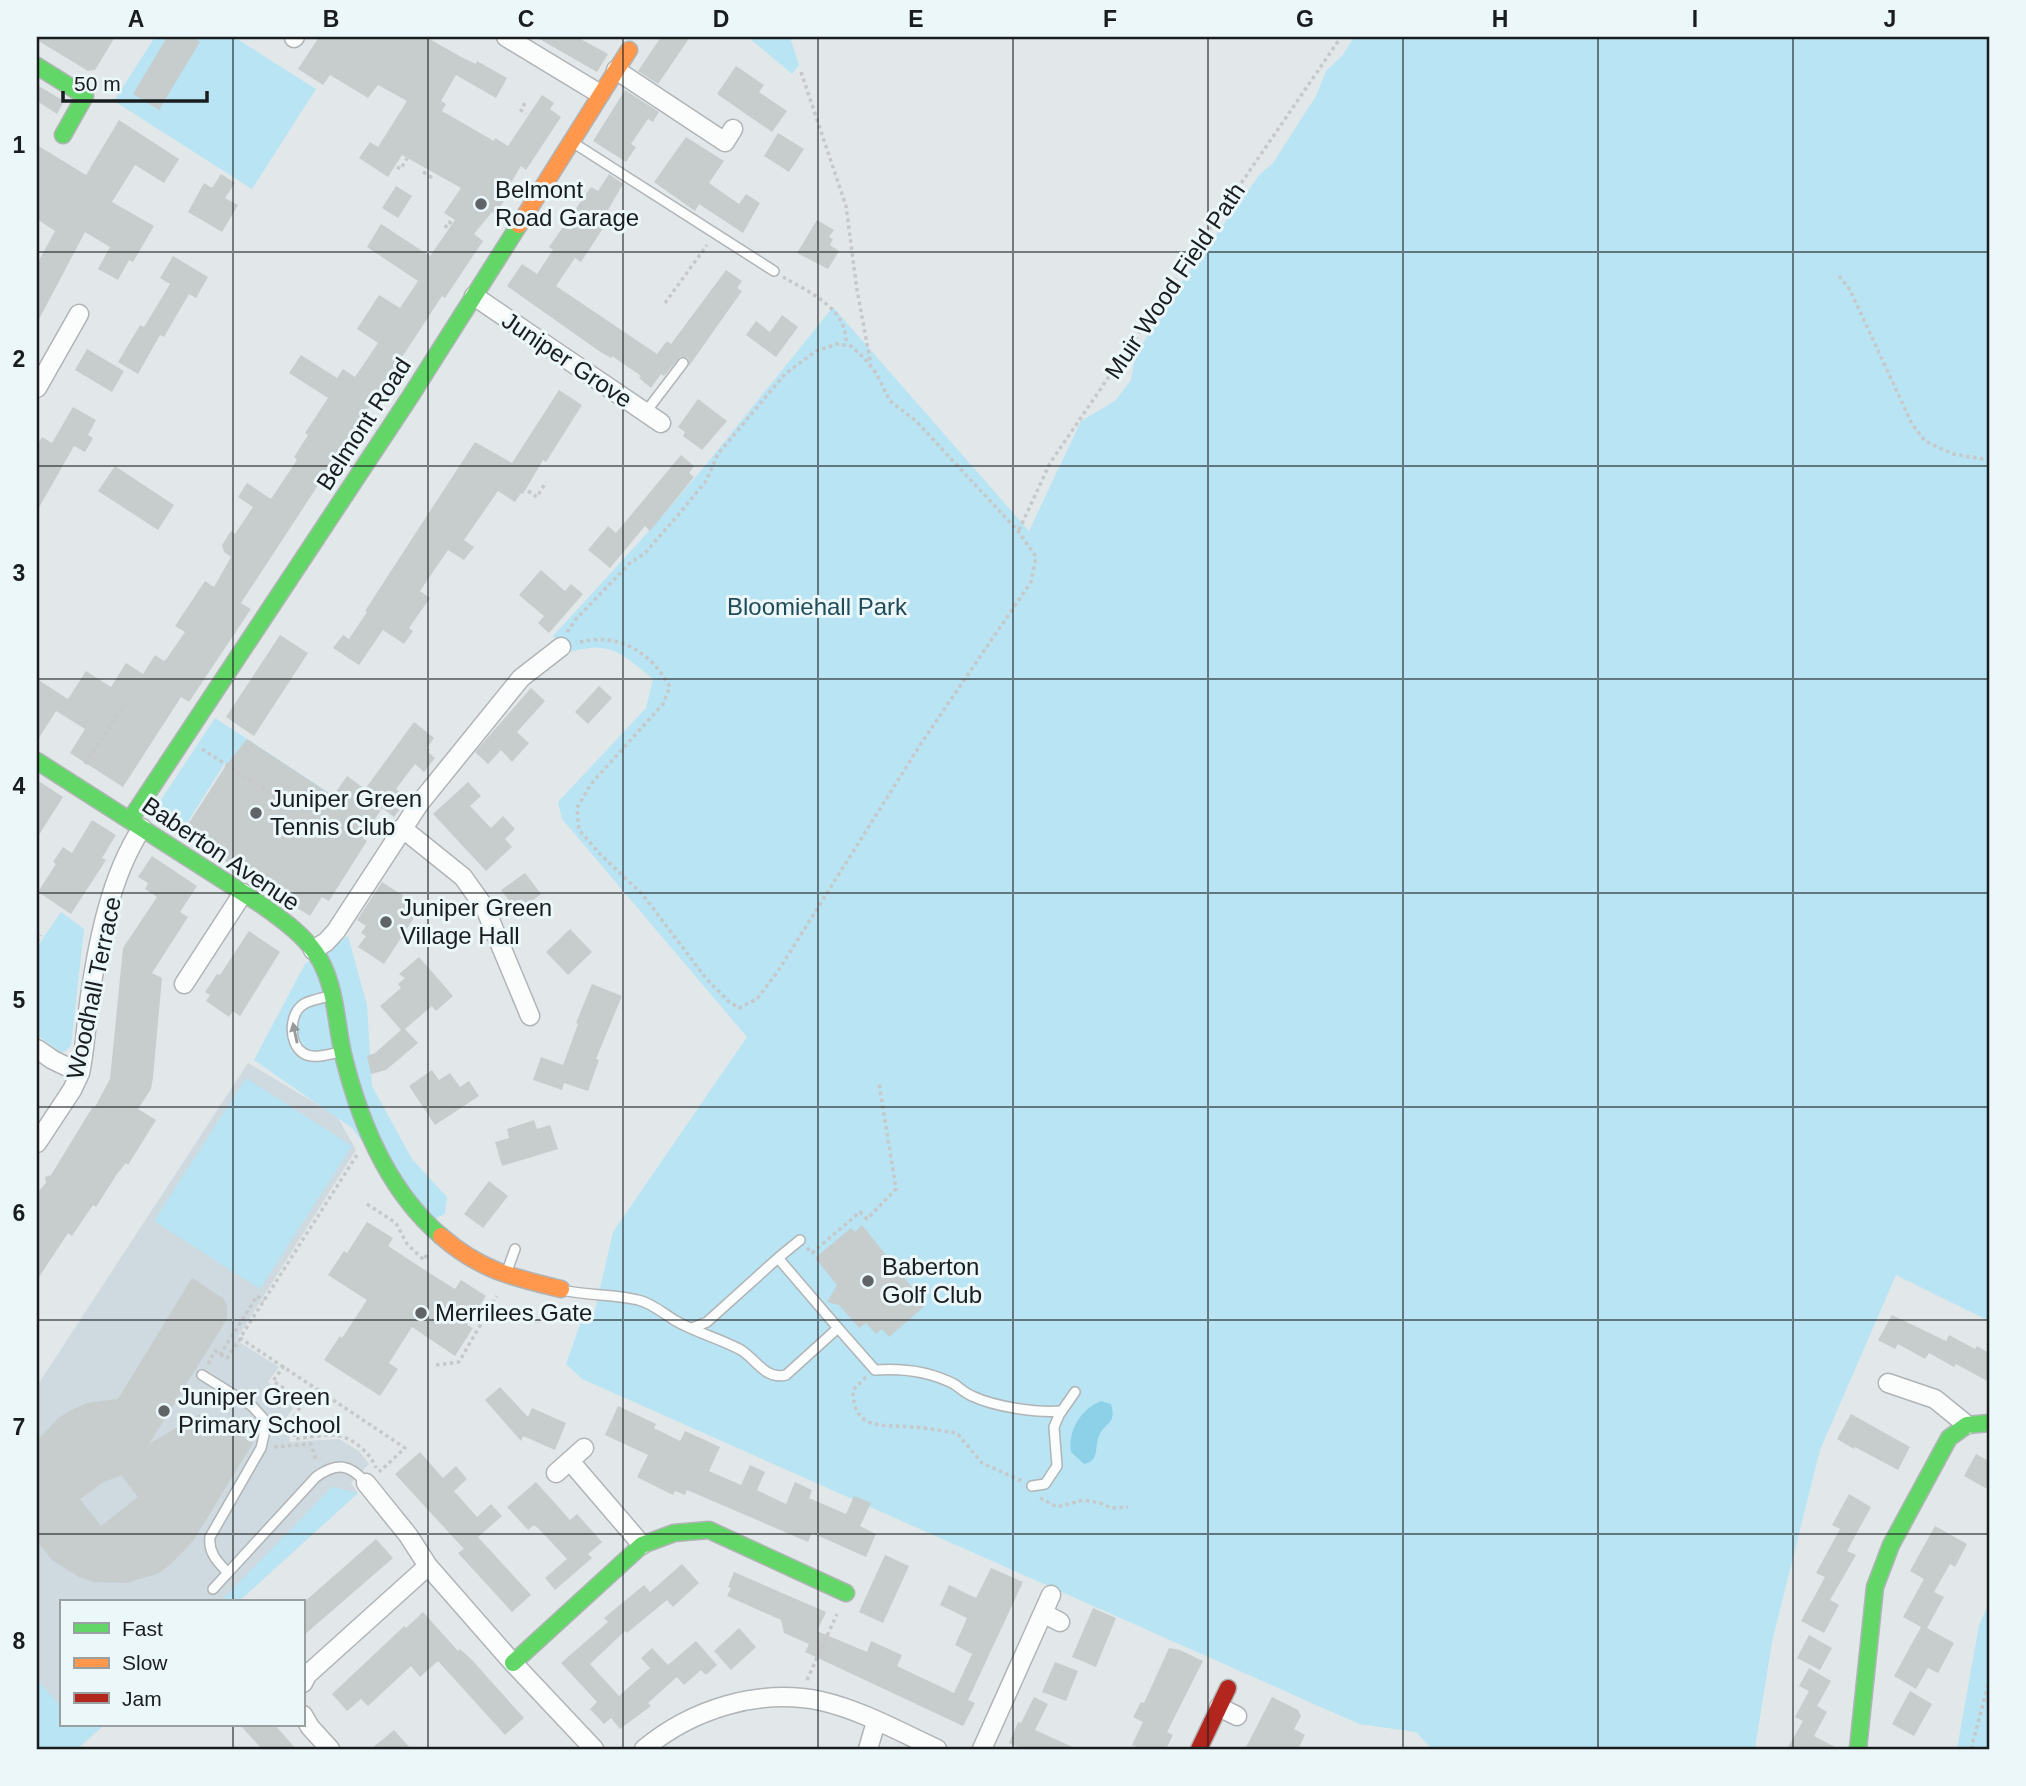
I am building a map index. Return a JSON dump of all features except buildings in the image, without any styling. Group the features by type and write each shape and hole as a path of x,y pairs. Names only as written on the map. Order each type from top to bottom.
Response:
{"street":[{"path":"506,37 600,94"},
{"name":"Belmont Road","path":"136,824 186,739 474,296 629,50"},
{"path":"37,66 85,96 62,135"},
{"path":"616,71 724,142 733,129"},
{"name":"Juniper Grove","path":"474,296 661,423"},
{"path":"37,388 79,314"},
{"path":"313,950 326,942 336,931 402,828 522,678 565,646"},
{"name":"Baberton Avenue","path":"37,761 243,893 299,935 321,963 331,996 342,1052 365,1129 427,1226 467,1257 506,1275 561,1289"},
{"name":"Woodhall Terrace","path":"37,1143 80,1073 99,943 136,824"},
{"path":"402,828 463,877 485,908 530,1016"},
{"path":"184,985 243,893"},
{"path":"37,1049 80,1073"},
{"path":"1888,1383 1935,1399 1967,1424"},
{"path":"1858,1749 1875,1587 1891,1545 1949,1438 1967,1424 1989,1423"},
{"path":"556,1473 584,1448"},
{"path":"570,1461 642,1545"},
{"path":"372,1478 428,1566 594,1749"},
{"path":"513,1662 642,1545 666,1533 687,1529 709,1531 846,1593"},
{"path":"823,1584 833,1565"},
{"path":"304,1681 307,1675 428,1566"},
{"path":"982,1749 1051,1595"},
{"path":"1043,1613 1060,1622"},
{"path":"1199,1749 1228,1688"},
{"path":"645,1749 679,1724 712,1709 743,1701 799,1698 841,1707 937,1749"},
{"path":"1219,1707 1237,1716"},
{"path":"304,1717 330,1749"},
{"path":"868,1749 876,1721"}],"lane":[{"path":"572,142 774,271"},
{"path":"645,413 682,363"},
{"path":"331,996 304,1003 296,1012 292,1022 296,1043 302,1053 314,1057 342,1052"},
{"path":"692,1328 707,1322 800,1240"},
{"path":"506,1275 515,1249"},
{"path":"778,1258 875,1370 922,1373 946,1381 984,1401 1045,1412 1062,1410"},
{"path":"561,1289 584,1295 640,1300 743,1351 771,1375 778,1377 786,1375 838,1328"},
{"path":"202,1375 252,1406 263,1418 261,1448 210,1537 208,1546 228,1573"},
{"path":"1054,1427 1074,1392"},
{"path":"1032,1486 1045,1484 1057,1466 1054,1427 1045,1412"},
{"path":"213,1590 316,1477 337,1467 348,1467 372,1478"}],"path":[{"name":"Muir Wood Field Path","path":"1018,531 1050,463 1340,37"},
{"path":"801,72 846,206 871,367"},
{"path":"525,103 521,110 526,114"},
{"path":"397,167 401,169 407,158"},
{"path":"423,172 431,177 433,173"},
{"path":"445,228 449,222 453,225"},
{"path":"665,303 715,233"},
{"path":"774,271 828,304 838,316 846,334 846,345"},
{"path":"1839,276 1850,290 1912,424 1925,441 1953,454 1989,460"},
{"path":"837,344 851,346 871,367 890,401 916,421 1018,531 1037,557 1031,582 922,742 778,971 757,999 739,1008 728,1001 705,977 643,895 579,830 577,808 590,784 663,704 670,687 660,668 638,650 611,640 582,641 565,646 567,631 630,564 645,553 679,514 706,481 718,454 785,374 816,351 837,344"},
{"path":"528,491 537,497 546,482"},
{"path":"72,784 124,705"},
{"path":"203,750 292,807"},
{"path":"37,942 41,935"},
{"path":"800,1240 812,1253 860,1212 867,1219 896,1189 879,1083"},
{"path":"202,1375 215,1351 227,1358 230,1356 357,1154 372,1141"},
{"path":"367,1204 396,1223 407,1244 424,1260"},
{"path":"436,1365 459,1362 492,1308 506,1275"},
{"path":"220,1355 257,1296 264,1301"},
{"path":"240,1338 405,1448 372,1478"},
{"path":"284,1366 273,1381 304,1402 293,1418 295,1438 340,1436 361,1448 374,1462 372,1478"},
{"path":"875,1370 853,1390 853,1406 858,1414 872,1424 957,1433 982,1463 1032,1486 1040,1498 1057,1507 1084,1500 1111,1508 1128,1507"},
{"path":"261,1448 311,1444 314,1458"},
{"path":"799,1698 846,1593"},
{"path":"1971,1749 1989,1682"}],"shaded area":[{"name":"Juniper Green Primary School","path":"248,1063 337,1116 356,1150 236,1340 279,1367 268,1382 297,1403 286,1418 290,1442 339,1439 359,1451 369,1464 351,1483 358,1493 240,1600 60,1600 60,1726 103,1726 77,1749 37,1712 37,1386"},
{"path":"1101,1401 1111,1404 1112,1416 1101,1431 1094,1457 1084,1464 1071,1452 1074,1428 1087,1409"}],"green space":[{"path":"155,37 234,37 316,89 252,189 114,101"},
{"path":"748,37 790,37 799,65 792,74"},
{"name":"Bloomiehall Park","path":"1354,37 1989,37 1989,1321 1896,1275 1820,1450 1772,1642 1755,1749 1432,1749 1416,1732 1359,1724 582,1379 566,1364 584,1313 594,1314 613,1232 747,1037 562,819 558,802 646,708 653,679 623,655 605,648 566,653 553,636 704,467 833,307 1029,531 1081,421 1115,401 1131,380 1135,356 1176,290 1260,174 1273,163 1316,96 1326,71 1342,56"},
{"path":"215,718 328,792 312,818 225,763 180,834 151,815"},
{"path":"61,912 84,929 71,1046 64,1052 60,1052 37,1035 37,947"},
{"path":"348,936 367,1005 372,1086 412,1159 447,1197 445,1214 422,1224 352,1128 254,1060 305,964"},
{"path":"246,1078 352,1146 260,1289 154,1221"},
{"path":"332,1487 358,1493 240,1600 222,1600"},
{"path":"1989,1603 1989,1749 1957,1749 1979,1625"},
{"path":"37,1680 60,1705 60,1726 103,1726 77,1749 37,1749"}],"traffic: fast":[{"path":"37,66 85,96 63,135"},
{"path":"130,820 410,397 519,225"},
{"path":"37,761 262,905 308,944 320,960 329,983 343,1054 367,1129 378,1153 406,1198 441,1236"},
{"path":"1858,1749 1875,1587 1891,1545 1949,1438 1967,1425 1989,1423"},
{"path":"513,1663 642,1545 674,1533 709,1530 846,1593"}],"traffic: slow":[{"path":"519,225 629,50"},
{"path":"441,1236 483,1265 561,1289"}],"traffic: jam":[{"path":"1199,1749 1228,1688"}],"place":[{"name":"Belmont Road Garage","path":"481,204"},
{"name":"Juniper Green Tennis Club","path":"256,813"},
{"name":"Juniper Green Village Hall","path":"386,922"},
{"name":"Baberton Golf Club","path":"868,1281"},
{"name":"Merrilees Gate","path":"421,1313"},
{"name":"Juniper Green Primary School","path":"164,1411"}]}
